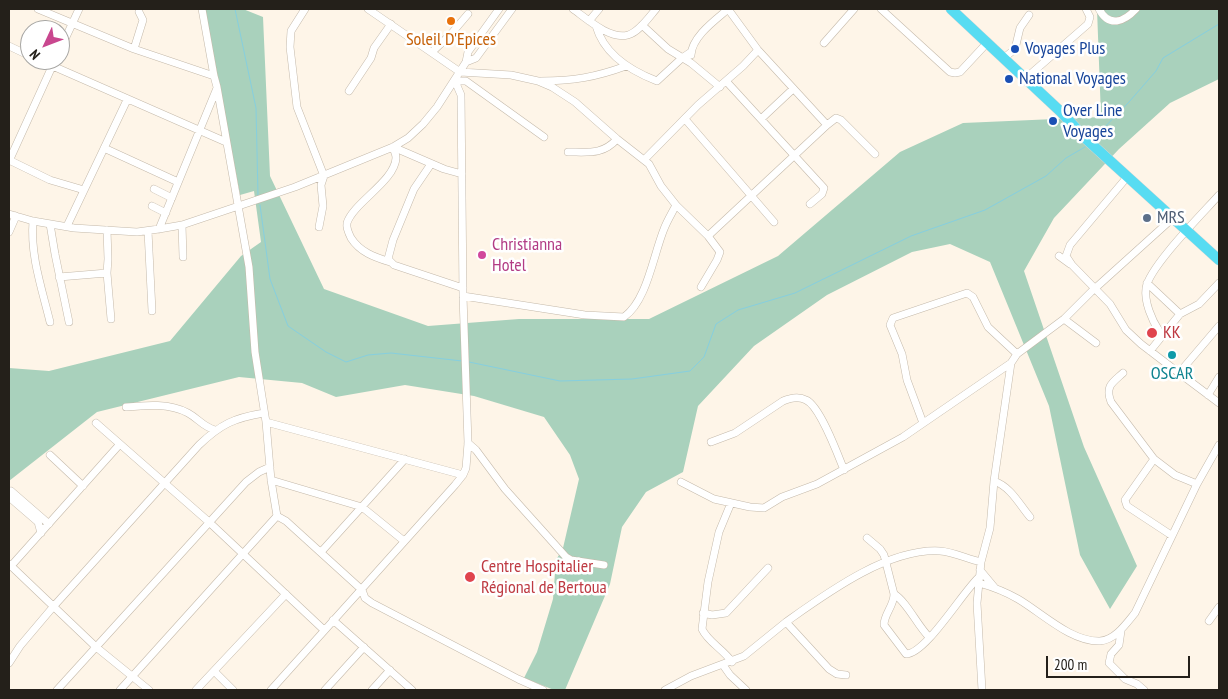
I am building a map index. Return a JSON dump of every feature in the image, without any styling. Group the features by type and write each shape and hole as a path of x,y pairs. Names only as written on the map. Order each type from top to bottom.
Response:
{"highway":[{"path":"954,10 1026,78 1086,139 1219,260"}],"street":[{"path":"38,9 134,49 214,76"},
{"path":"70,28 79,9"},
{"path":"202,9 249,267 255,352 266,422 271,480 277,516"},
{"path":"304,9 291,31 290,37 297,103 324,176 320,185 324,206 319,227"},
{"path":"368,9 460,72 511,75 538,81 572,81 626,66"},
{"path":"9,232 12,215 50,224 107,230 148,231 182,225 324,176 393,147 408,138 423,124 460,72 466,62 468,52 499,9"},
{"path":"466,62 476,58 512,9"},
{"path":"573,9 596,26 619,36 629,35 642,25 656,9"},
{"path":"589,21 599,9"},
{"path":"596,26 599,37 610,53 626,66 657,81 691,52 704,32 727,9 758,50 827,125"},
{"path":"824,43 854,9"},
{"path":"881,9 950,72 960,72 988,43"},
{"path":"1026,78 1088,24 1090,17 1086,9"},
{"path":"1099,9 1104,18 1119,21 1129,17 1136,9"},
{"path":"134,49 143,20 139,12"},
{"path":"432,52 468,14"},
{"path":"1004,58 1015,49 1020,28 1029,15"},
{"path":"349,91 370,58 378,40 391,24"},
{"path":"642,25 668,48 691,63 720,87"},
{"path":"644,160 758,50"},
{"path":"691,52 691,63"},
{"path":"51,70 9,161 50,180 84,190"},
{"path":"68,70 127,100 226,142"},
{"path":"454,81 466,81 544,137"},
{"path":"271,690 362,590 463,475 466,468 468,443 463,292 461,95 454,81"},
{"path":"538,81 574,102 644,160 676,205 708,236 720,252 701,287"},
{"path":"726,81 824,188 822,194 810,204"},
{"path":"159,229 217,87"},
{"path":"761,118 793,89"},
{"path":"67,226 127,100"},
{"path":"708,236 836,118 841,120 875,154"},
{"path":"685,119 774,222"},
{"path":"568,152 600,151 610,148 617,139"},
{"path":"393,147 430,164 462,174"},
{"path":"393,147 396,156 395,165 378,188 358,207 347,223 348,232 356,244 371,256 463,292 585,315 624,318 634,308 644,287 664,230 676,205"},
{"path":"104,148 178,182"},
{"path":"390,262 388,259 393,240 414,189 430,164"},
{"path":"1128,176 1070,245 1066,256 1072,265 1110,304 1126,330 1150,351 1219,403"},
{"path":"154,189 172,198"},
{"path":"1159,331 1153,322 1148,306 1146,289 1148,279 1173,246 1219,195"},
{"path":"152,206 166,213"},
{"path":"681,482 714,499 764,508 782,497 817,484 844,470 903,437 1011,363 1017,354 1064,319 1173,218"},
{"path":"33,221 34,256 50,322"},
{"path":"50,224 69,322"},
{"path":"182,225 183,257"},
{"path":"107,230 107,273 111,319"},
{"path":"148,231 152,311"},
{"path":"1060,256 1067,264 1072,265"},
{"path":"59,277 107,273"},
{"path":"1150,351 1180,314 1199,304 1219,283"},
{"path":"1147,284 1180,314"},
{"path":"923,423 907,380 902,354 890,324 893,318 967,294 973,297 988,327 1017,354"},
{"path":"1064,319 1096,342"},
{"path":"1179,373 1219,326"},
{"path":"982,690 977,604 980,573 990,528 994,481 1011,363"},
{"path":"1123,373 1112,383 1109,389 1110,402 1154,460 1175,475 1197,484"},
{"path":"1208,395 1219,376"},
{"path":"711,442 735,433 783,401 790,398 805,399 813,406 822,419 844,470"},
{"path":"126,407 147,404 168,407 188,413 205,427 215,430"},
{"path":"9,663 20,646 53,607 215,430 232,420 264,413"},
{"path":"266,422 463,475"},
{"path":"96,423 209,522 324,630"},
{"path":"468,443 505,489 566,557 571,560 604,565"},
{"path":"120,444 10,565 96,646 149,690"},
{"path":"1144,690 1125,678 1109,663 1111,654 1119,644 1121,632 1135,613 1197,484 1219,445"},
{"path":"50,455 83,486"},
{"path":"321,552 405,459"},
{"path":"1154,460 1125,500 1125,503 1171,536"},
{"path":"57,690 246,482 270,467"},
{"path":"271,480 362,507 404,541"},
{"path":"994,481 1002,484 1009,490 1030,517"},
{"path":"10,494 49,524"},
{"path":"10,494 38,522 41,533"},
{"path":"730,503 719,532 703,613 702,628 705,635 724,651 732,662"},
{"path":"277,516 286,521 321,552 362,590 366,598 372,603 518,679 543,690"},
{"path":"120,690 277,516"},
{"path":"867,538 880,549 886,562 894,594 894,601 884,625 903,652 909,654 929,638 980,573"},
{"path":"665,690 691,676 732,662 752,651 786,622 849,580 906,554 942,551 980,573 996,588 1061,628 1083,638 1101,641 1121,632"},
{"path":"703,613 712,615 726,613 768,568"},
{"path":"980,573 996,588"},
{"path":"196,690 286,594"},
{"path":"894,594 904,603 921,630 929,638"},
{"path":"1209,621 1219,607"},
{"path":"333,620 412,690"},
{"path":"786,622 829,669 837,674 846,675"},
{"path":"325,690 364,647"},
{"path":"723,665 730,675 746,690"},
{"path":"372,690 390,670"},
{"path":"214,671 233,690"}],"green space":[{"path":"205,9 243,9 263,17 270,176 324,289 428,326 519,319 649,319 778,256 900,152 963,123 1101,117 1097,9 1219,9 1219,79 1170,103 1119,149 1054,218 1024,271 1084,447 1137,566 1110,609 1080,555 1049,406 990,262 950,244 912,252 827,295 754,346 698,406 683,472 646,492 622,527 610,584 565,690 554,690 524,678 537,652 553,599 556,560 563,548 579,479 570,455 544,417 474,396 405,385 336,397 302,383 239,377 97,412 9,481 9,368 49,371 170,341 241,256 261,242 254,191 240,195"}],"waterway":[{"path":"235,9 256,108 258,195"},
{"path":"1096,136 1156,71 1163,58 1219,24"},
{"path":"469,362 560,381 632,379 690,371 704,357 716,324 738,310 795,293 911,236 985,210 1046,176 1066,158 1085,147"},
{"path":"260,205 270,279 288,326 326,352 346,362 368,355 391,353 462,361"}],"place":[{"name":"Soleil D'Epices","path":"451,21"},
{"name":"Voyages Plus","path":"1015,49"},
{"name":"National Voyages","path":"1009,79"},
{"name":"Over Line Voyages","path":"1053,121"},
{"name":"MRS","path":"1147,218"},
{"name":"Christianna Hotel","path":"482,255"},
{"name":"KK","path":"1152,333"},
{"name":"OSCAR","path":"1172,355"},
{"name":"Centre Hospitalier Régional de Bertoua","path":"470,577"}]}
